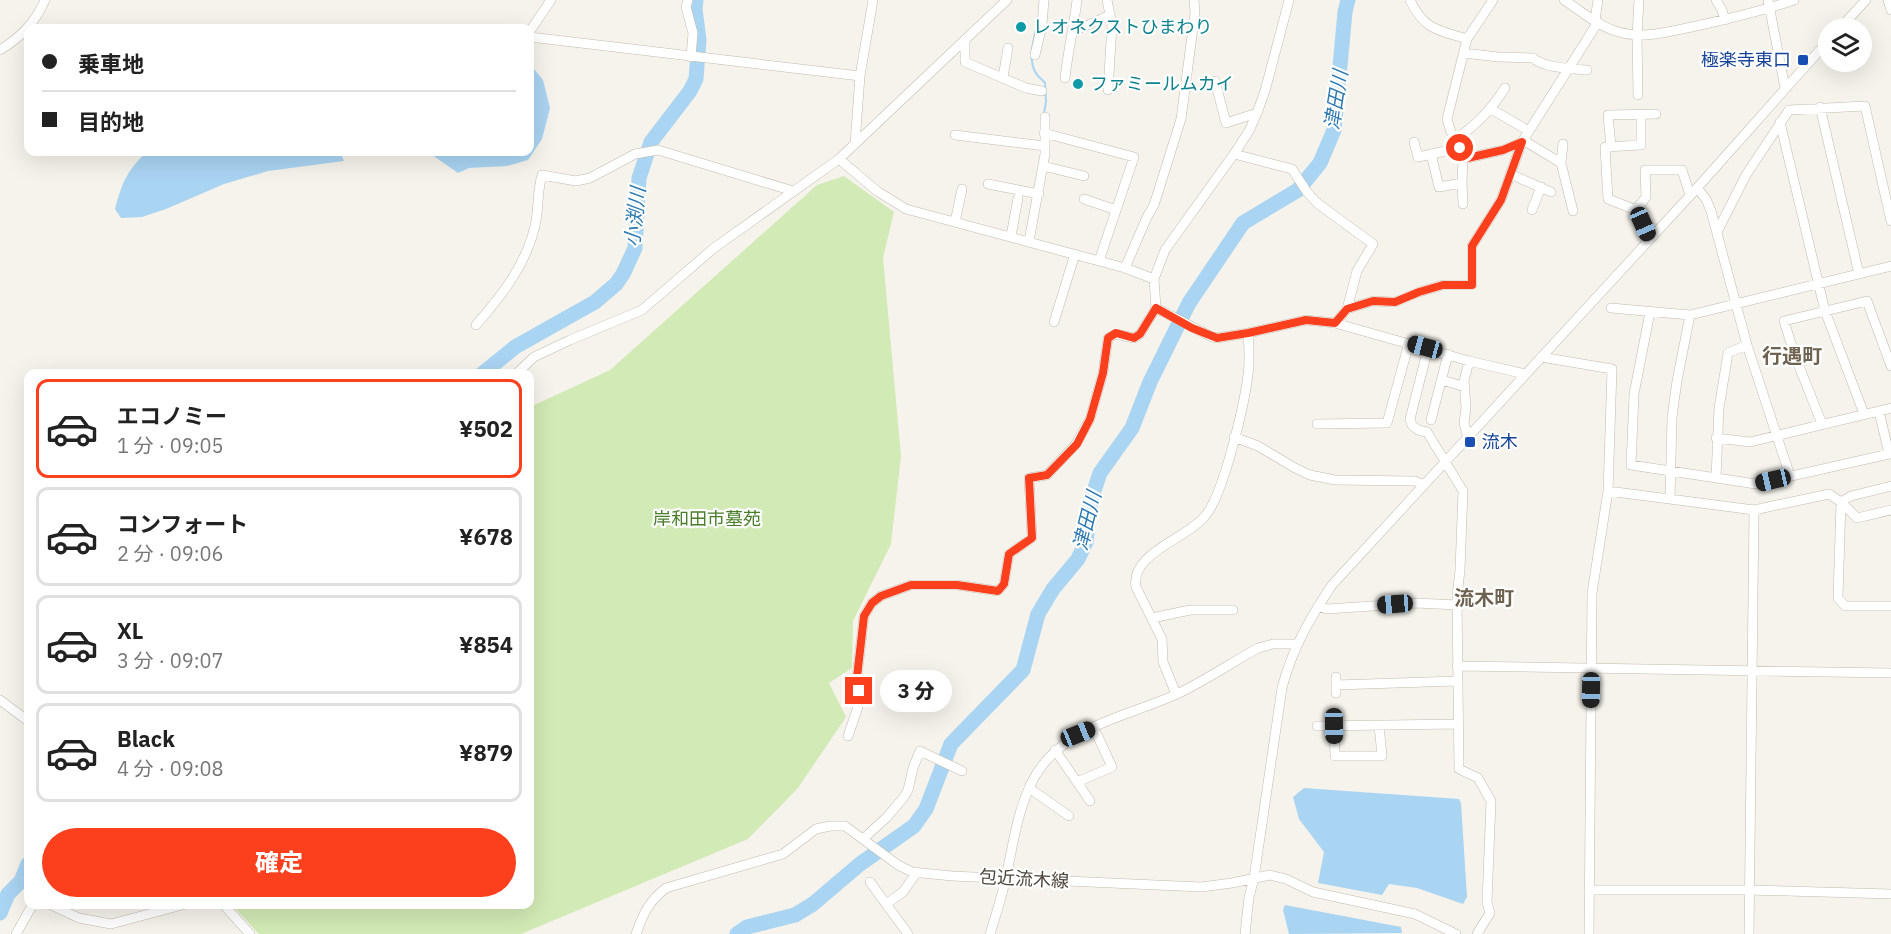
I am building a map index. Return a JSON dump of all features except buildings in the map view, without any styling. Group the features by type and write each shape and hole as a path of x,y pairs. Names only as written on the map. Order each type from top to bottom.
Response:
{"street":[{"path":"32,24 45,0"},
{"path":"534,25 550,0"},
{"path":"688,0 686,7 693,33 691,57"},
{"path":"855,144 860,76 873,0"},
{"path":"521,369 534,357 642,310 714,248 839,159 1007,0"},
{"path":"1035,55 1046,11 1044,0"},
{"path":"1065,78 1065,47 1074,31 1072,12 1077,0"},
{"path":"1107,0 1112,25 1108,90"},
{"path":"1125,268 1154,205 1181,118 1195,13 1194,0"},
{"path":"848,736 859,704 857,677 864,616 872,603 881,596 911,585 957,585 998,591 1004,584 1009,554 1032,538 1029,478 1047,475 1077,444 1090,419 1103,373 1108,338 1116,333 1134,338 1140,334 1156,308 1154,279 1165,250 1234,154 1249,131 1257,113 1289,0"},
{"path":"1410,0 1419,17 1433,29 1467,39"},
{"path":"1463,204 1463,159 1448,119 1467,39 1493,0"},
{"path":"1565,0 1618,32 1637,36 1725,20 1769,4 1794,0"},
{"path":"1347,309 1373,301 1395,302 1443,285 1472,285 1472,246 1501,200 1523,141 1597,21 1598,0"},
{"path":"1638,95 1639,0"},
{"path":"1716,0 1725,20"},
{"path":"1849,18 1866,0"},
{"path":"1888,0 1891,10"},
{"path":"1769,4 1785,88"},
{"path":"1079,29 1110,15"},
{"path":"0,50 24,32"},
{"path":"534,37 860,76"},
{"path":"965,40 965,62 1042,92"},
{"path":"1003,77 1008,48"},
{"path":"1245,934 1282,688 1297,644 1318,606 1332,585 1818,52"},
{"path":"1464,53 1533,58 1538,62 1568,69 1587,70"},
{"path":"1215,81 1226,123 1257,113"},
{"path":"1414,142 1418,157 1457,144 1491,109 1505,88"},
{"path":"1717,232 1746,175 1789,110 1820,108 1865,106 1891,221"},
{"path":"1820,108 1859,274"},
{"path":"1491,109 1529,131"},
{"path":"1611,147 1608,115 1656,114"},
{"path":"1641,115 1641,145 1605,147 1608,199 1636,210 1649,239"},
{"path":"1029,241 1043,166 1046,117"},
{"path":"1780,122 1825,311 1864,414"},
{"path":"1044,133 1134,157 1099,261"},
{"path":"956,135 1044,146"},
{"path":"1463,159 1503,150 1523,141"},
{"path":"1523,141 1561,163"},
{"path":"1563,144 1561,163 1573,211"},
{"path":"476,325 504,293 529,247 535,225 542,175 576,182 590,178 635,154 658,150 793,191"},
{"path":"1234,154 1292,169 1317,203 1373,244 1357,271 1347,309 1335,323"},
{"path":"1431,154 1439,187 1462,183"},
{"path":"839,159 877,191 906,209 1125,268 1154,279"},
{"path":"1043,166 1084,176"},
{"path":"1636,210 1646,197 1645,170 1682,170 1693,191 1706,199 1747,345 1790,476"},
{"path":"1510,174 1551,192"},
{"path":"988,184 1039,194"},
{"path":"1532,210 1540,188"},
{"path":"955,222 962,189"},
{"path":"1011,236 1018,198"},
{"path":"1084,199 1116,210"},
{"path":"1053,322 1074,254"},
{"path":"1611,308 1690,315 1891,266"},
{"path":"1822,424 1784,321 1867,301 1891,366"},
{"path":"1156,308 1192,328 1217,338 1306,320 1335,323 1469,361 1525,374"},
{"path":"1650,312 1634,394 1631,465 1756,484 1889,454"},
{"path":"1670,499 1672,417 1690,315"},
{"path":"1176,694 1163,662 1162,639 1136,587 1135,579 1144,560 1205,517 1213,504 1234,437 1248,376 1248,333"},
{"path":"1317,424 1387,423 1409,343"},
{"path":"1716,478 1716,438 1728,353 1747,345"},
{"path":"1428,348 1410,419 1412,425 1418,430 1427,432 1463,491 1457,605 1459,769 1478,778 1491,801 1487,902 1490,913 1477,934"},
{"path":"1431,420 1448,354"},
{"path":"1541,357 1612,369 1608,491 1592,593 1588,934"},
{"path":"1468,438 1464,423 1465,387 1469,361"},
{"path":"1442,380 1465,387"},
{"path":"1397,386 1418,391"},
{"path":"1716,438 1750,442 1891,408"},
{"path":"1880,411 1891,464"},
{"path":"1234,437 1258,446 1310,475 1335,480 1415,481 1424,485"},
{"path":"1841,502 1851,496 1891,486"},
{"path":"1608,491 1754,510 1829,494 1857,518 1891,510"},
{"path":"1841,502 1838,598 1845,606 1891,606"},
{"path":"1749,934 1754,510"},
{"path":"1318,606 1327,609 1417,603 1457,605"},
{"path":"1152,618 1190,610 1233,610"},
{"path":"990,934 1006,878 1018,817 1030,785 1055,750 1070,739 1176,694 1258,648 1273,644 1297,644"},
{"path":"1457,666 1891,673"},
{"path":"1336,685 1457,681"},
{"path":"0,700 24,718"},
{"path":"1317,726 1458,724"},
{"path":"1334,726 1335,756 1382,756 1379,725"},
{"path":"1077,782 1112,767 1094,728"},
{"path":"1055,750 1090,801"},
{"path":"865,841 904,797 920,751 963,771"},
{"path":"1030,785 1032,790 1069,816"},
{"name":"包近流木線","path":"636,934 645,911 654,897 666,888 783,854 816,829 845,826 898,866 912,872 1201,887 1270,875 1286,879 1313,892 1415,914 1456,934"},
{"path":"886,904 903,892 917,872"},
{"path":"870,882 908,934"},
{"path":"1589,890 1749,890 1891,894"},
{"path":"16,934 30,909"},
{"path":"60,909 79,918 111,924 167,909"},
{"path":"228,909 250,934"}],"green space":[{"name":"岸和田市墓苑","path":"844,176 894,212 883,258 901,456 891,544 853,621 852,668 829,683 846,717 798,788 748,839 521,934 259,934 236,909 534,909 534,405 610,370 817,185"}],"water":[{"path":"534,69 543,80 550,108 542,139 534,151"},
{"path":"143,156 342,156 344,161 268,171 224,184 142,217 121,218 115,209 123,184"},
{"path":"434,156 531,156 528,160 507,166 469,168 458,173"},
{"path":"1304,788 1459,799 1467,897 1463,904 1417,888 1389,884 1382,895 1318,883 1324,852 1299,819 1293,797"},
{"path":"1285,905 1401,927 1402,933 1289,934 1283,910"}],"waterway":[{"name":"小渕川","path":"488,369 515,347 595,302 616,284 623,274 635,248 639,178 651,142 690,91 696,79 699,40 696,0"},
{"name":"津田川","path":"737,934 747,927 795,915 813,904 860,864 914,826 926,809 951,744 1023,670 1038,614 1053,589 1078,559 1086,542 1091,500 1100,473 1132,428 1150,382 1189,303 1243,223 1298,190 1320,163 1334,130 1348,0"},
{"path":"1038,22 1033,42 1032,64 1034,71 1045,83 1044,113"},
{"name":"小渕川","path":"0,913 8,894 21,881 24,874"}],"place":[{"name":"レオネクストひまわり","path":"1021,27"},
{"name":"極楽寺東口","path":"1803,60"},
{"name":"ファミールムカイ","path":"1078,84"},
{"name":"流木","path":"1470,442"}],"district":[{"name":"行遇町","path":"1792,356"},
{"name":"流木町","path":"1484,598"}],"route":[{"path":"859,691 857,677 864,616 872,603 881,596 911,585 957,585 998,591 1004,584 1009,554 1032,538 1029,478 1047,475 1077,444 1090,419 1103,373 1108,338 1116,333 1134,338 1140,334 1156,308 1192,328 1217,338 1306,320 1335,323 1347,309 1373,301 1395,302 1443,285 1472,285 1472,246 1501,200 1522,142 1503,150 1463,159 1460,148"}]}
